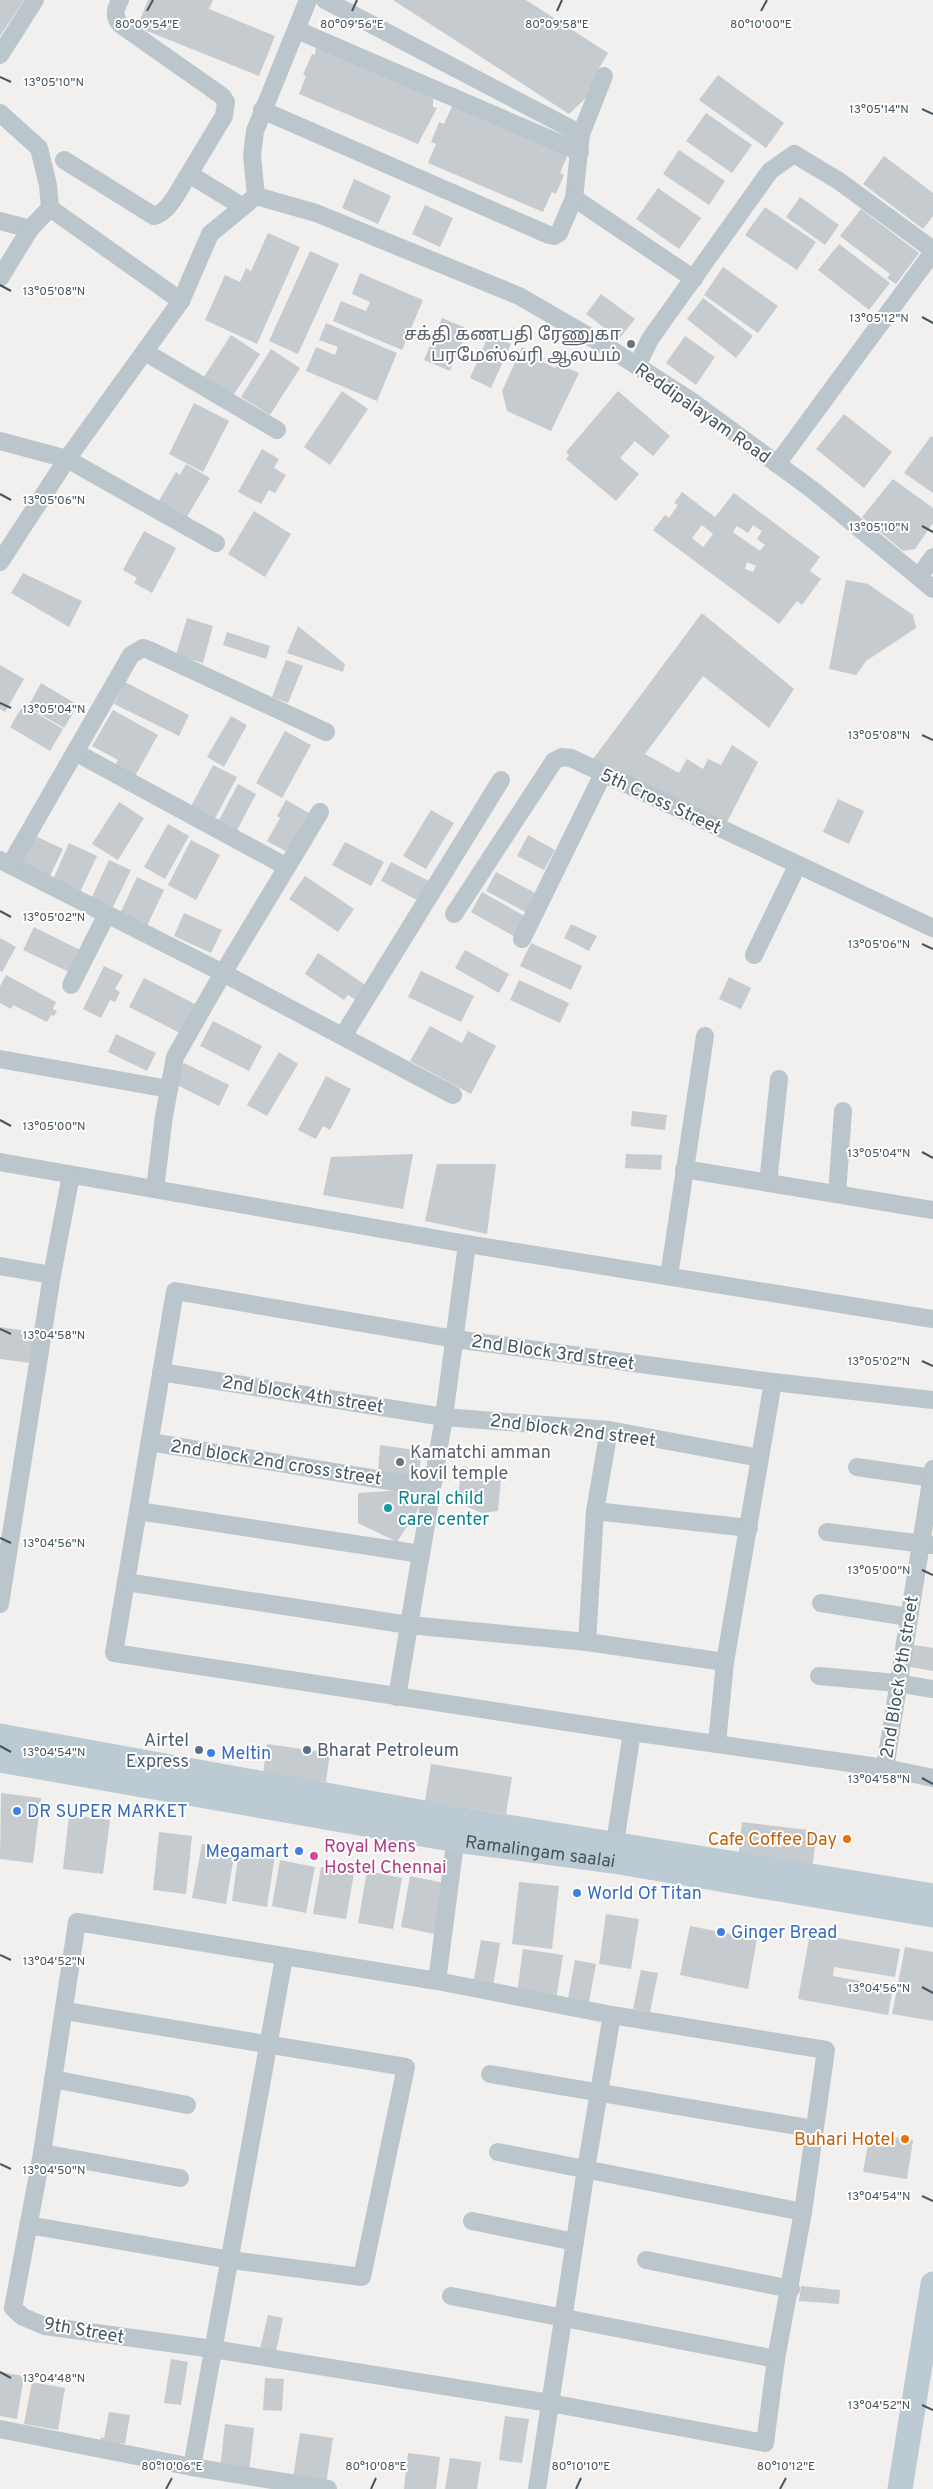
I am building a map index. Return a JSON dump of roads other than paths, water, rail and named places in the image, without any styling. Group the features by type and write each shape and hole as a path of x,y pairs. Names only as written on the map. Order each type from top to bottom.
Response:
{"main road":[{"path":"0,1736 302,1803"},
{"path":"0,1760 302,1803 457,1829 614,1852 933,1896"},
{"name":"Ramalingam saalai","path":"614,1852 933,1915"},
{"path":"900,2489 933,2284"}],"street":[{"path":"0,55 35,0"},
{"path":"64,160 154,216 162,214 224,116 226,102 222,96 116,21 115,14 120,0"},
{"path":"0,562 67,459 181,301 210,234 250,202 255,131 308,0"},
{"path":"325,0 581,143"},
{"path":"297,30 581,143"},
{"path":"262,110 554,236 559,233 574,198 581,143 604,76"},
{"path":"0,113 39,148 48,185 50,208 30,230 0,278"},
{"path":"637,366 650,339 770,171 794,154 839,181 933,251 777,464"},
{"name":"Reddipalayam Road","path":"189,174 250,202 316,213 519,296 637,366 690,400 814,491 933,589"},
{"path":"574,198 694,279"},
{"path":"50,208 181,301"},
{"path":"0,221 30,230"},
{"path":"144,352 277,430"},
{"path":"0,441 67,459 216,543"},
{"path":"919,577 933,557"},
{"path":"326,732 144,648 132,655 75,752 5,862 223,973 453,1095"},
{"path":"75,752 287,867"},
{"name":"5th Cross Street","path":"454,914 554,762 562,757 571,758 933,928"},
{"path":"522,939 603,774"},
{"path":"343,1036 501,780"},
{"path":"155,1189 169,1089 176,1058 223,973 320,812"},
{"path":"754,955 798,866"},
{"path":"71,985 107,914"},
{"path":"669,1276 705,1036"},
{"path":"0,1059 169,1089"},
{"path":"768,1183 779,1079"},
{"path":"837,1194 843,1110"},
{"path":"0,1162 467,1244 933,1319"},
{"path":"684,1169 933,1210"},
{"path":"0,1604 5,1542 71,1175"},
{"path":"397,1696 444,1416 467,1244"},
{"path":"0,1266 52,1275"},
{"name":"2nd Block 3rd street","path":"161,1372 175,1291 454,1339 773,1382 933,1400"},
{"path":"161,1372 114,1654 632,1732 717,1742 885,1768 933,1778"},
{"name":"2nd block 4th street","path":"161,1372 444,1416"},
{"path":"717,1742 725,1662 773,1382"},
{"name":"2nd block 2nd street","path":"444,1416 609,1430 760,1458"},
{"path":"587,1642 594,1510 609,1430"},
{"name":"2nd block 2nd cross street","path":"150,1442 432,1488"},
{"path":"857,1467 932,1475"},
{"name":"2nd Block 9th street","path":"885,1768 908,1617 926,1543 932,1475"},
{"path":"594,1510 749,1528"},
{"path":"138,1511 421,1554"},
{"path":"826,1532 926,1543"},
{"path":"126,1582 409,1625 587,1642 725,1662"},
{"path":"822,1603 908,1617"},
{"path":"819,1676 897,1683 933,1689"},
{"path":"614,1852 632,1732"},
{"path":"437,1981 457,1829"},
{"path":"65,2011 406,2066 362,2277 231,2260 28,2225 42,2153 65,2011 77,1922 284,1958 437,1981 612,2016 826,2050 804,2212 791,2289 776,2359 765,2443 550,2403 213,2350"},
{"path":"192,2467 231,2260 284,1958"},
{"path":"537,2489 586,2169 612,2016"},
{"path":"490,2074 814,2129"},
{"path":"53,2079 186,2105"},
{"path":"498,2152 804,2212"},
{"path":"42,2153 180,2178"},
{"path":"472,2221 575,2242"},
{"name":"9th Street","path":"28,2225 13,2308 23,2317 45,2326 213,2350"},
{"path":"646,2260 791,2289"},
{"path":"451,2296 776,2359"},
{"path":"0,2429 192,2467 328,2489"}],"place":[{"name":"சக்தி கணபதி ரேணுகா பரமேஸ்வரி ஆலயம்","path":"631,344"},
{"name":"Kamatchi amman kovil temple","path":"400,1462"},
{"name":"Rural child care center","path":"388,1508"},
{"name":"Airtel Express","path":"199,1750"},
{"name":"Bharat Petroleum","path":"307,1750"},
{"name":"Meltin","path":"211,1753"},
{"name":"DR SUPER MARKET","path":"17,1811"},
{"name":"Cafe Coffee Day","path":"847,1839"},
{"name":"Megamart","path":"299,1851"},
{"name":"Royal Mens Hostel Chennai","path":"314,1856"},
{"name":"World Of Titan","path":"577,1893"},
{"name":"Ginger Bread","path":"721,1932"},
{"name":"Buhari Hotel","path":"905,2139"}]}
